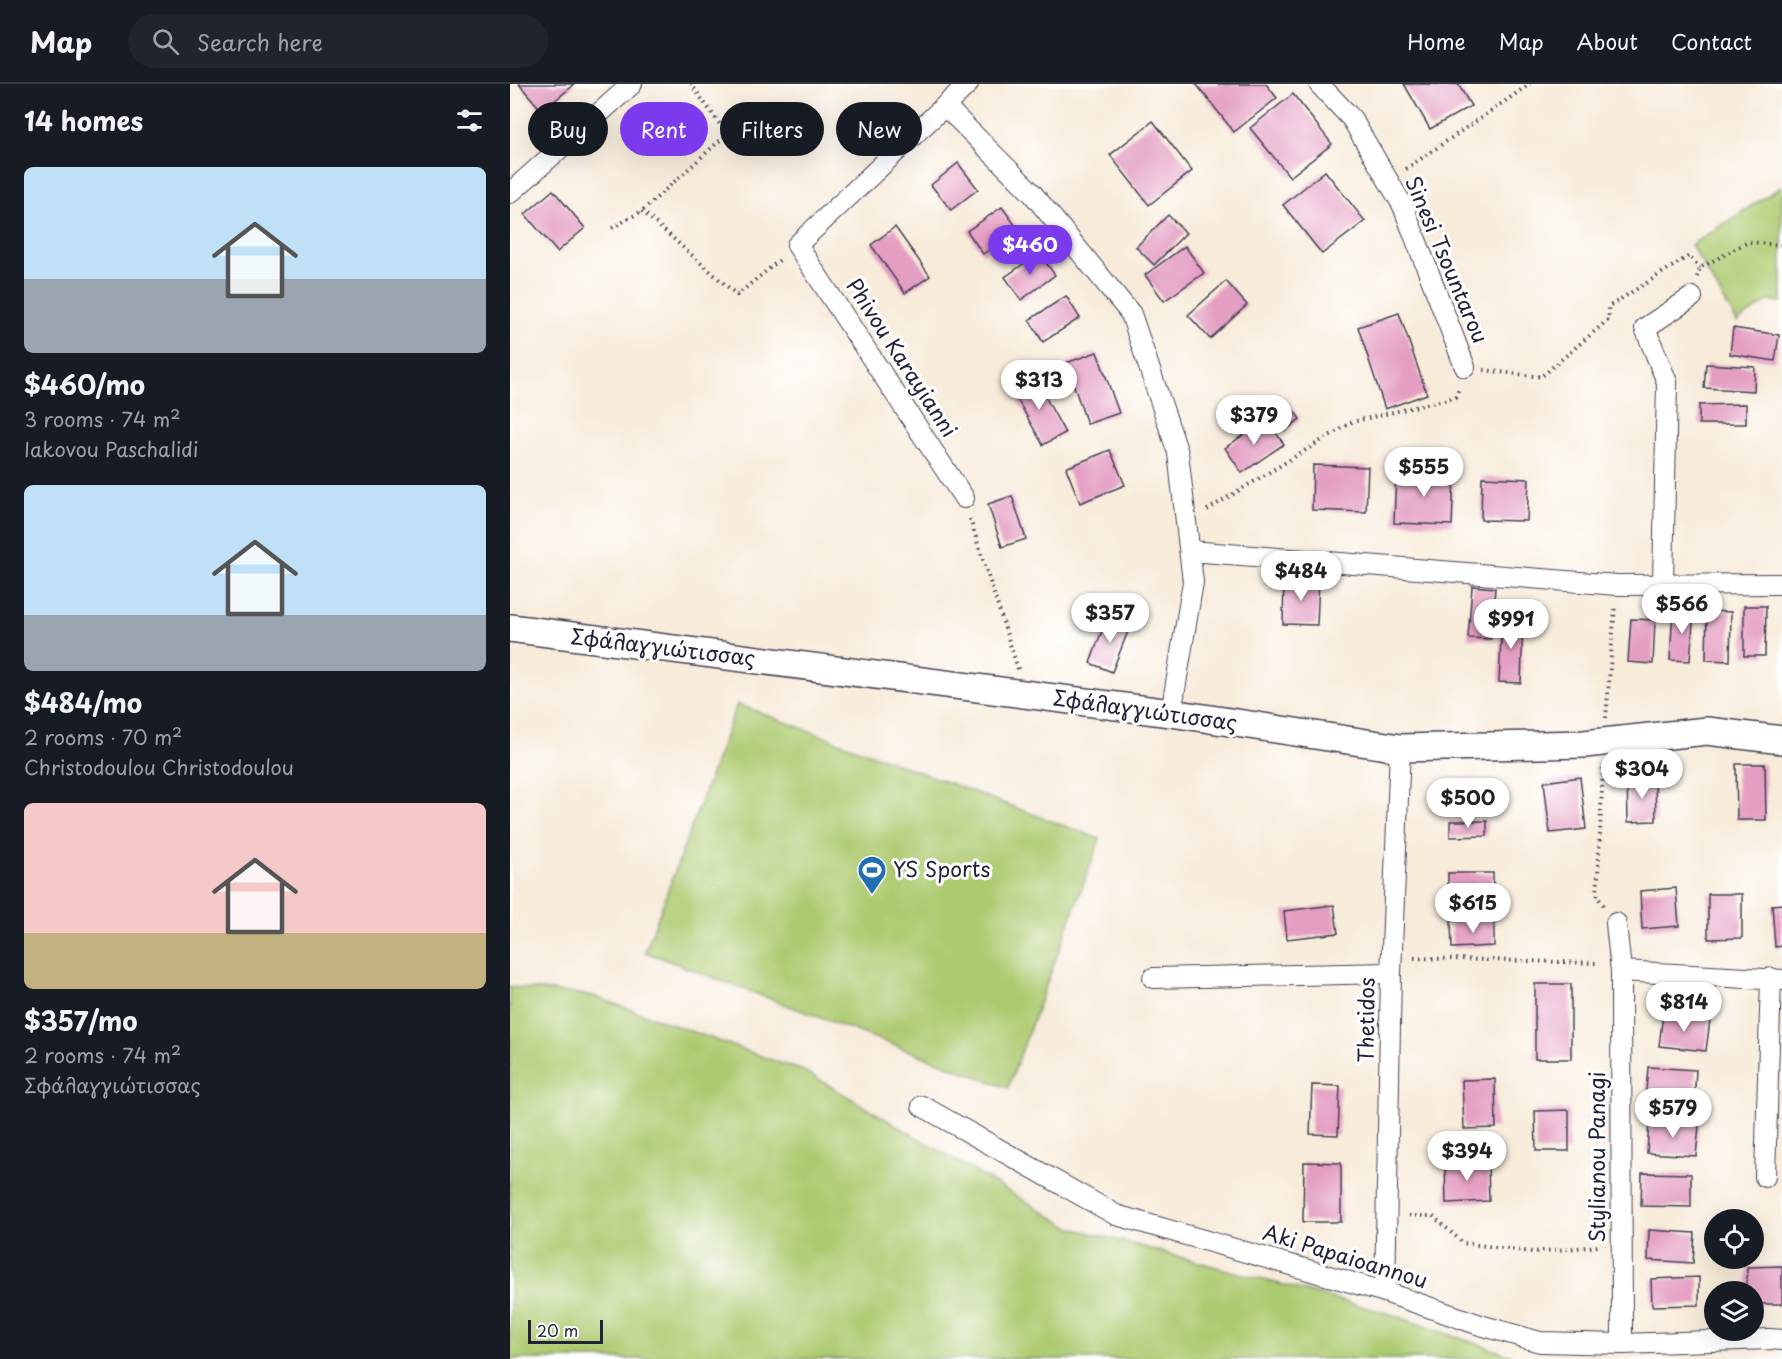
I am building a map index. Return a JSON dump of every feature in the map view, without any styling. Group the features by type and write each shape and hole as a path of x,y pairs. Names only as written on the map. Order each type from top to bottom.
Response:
{"street":[{"path":"510,193 632,84"},
{"path":"797,245 968,84"},
{"name":"Sinesi Tsountarou","path":"1319,84 1352,119 1402,206 1465,367"},
{"path":"945,106 1032,193 1131,314 1178,453 1190,551 1193,582 1170,713"},
{"name":"Phivou Karayianni","path":"797,245 964,498"},
{"path":"1663,584 1667,382 1645,328 1692,297"},
{"path":"1190,551 1617,585 1782,584"},
{"name":"Σφάλαγγιώτισσας","path":"510,628 1170,713 1400,748 1584,744 1707,731 1782,740"},
{"name":"Thetidos","path":"1386,1292 1392,965 1400,748"},
{"name":"Stylianou Panagi","path":"1616,923 1620,967 1622,1344"},
{"path":"1153,978 1392,965"},
{"path":"1620,967 1776,979 1766,1177"},
{"name":"Aki Papaioannou","path":"922,1106 1116,1215 1386,1292 1480,1325 1539,1342 1622,1344 1782,1340"}],"path":[{"path":"612,228 642,211 727,134 691,84"},
{"path":"1389,182 1530,84"},
{"path":"642,211 737,295 797,245"},
{"path":"1186,523 1352,422 1456,397 1465,367 1541,377 1609,319 1608,307 1689,256 1700,268 1748,242 1782,245"},
{"path":"964,498 1026,695"},
{"path":"1616,923 1597,896 1604,742 1617,585"},
{"path":"1392,965 1620,967"},
{"path":"1387,1215 1433,1216 1463,1243 1532,1252 1589,1248 1622,1242"}],"green space":[{"path":"1782,186 1782,302 1768,301 1737,322 1691,245"},
{"name":"YS Sports","path":"737,704 1100,839 1008,1088 645,952"},
{"path":"510,987 590,995 806,1072 1069,1227 1390,1314 1521,1359 510,1359"}],"building":[{"path":"519,84 575,84 553,102 534,102"},
{"path":"1196,84 1266,84 1277,98 1234,132"},
{"path":"1404,84 1458,84 1471,106 1430,129"},
{"path":"1293,94 1332,144 1290,177 1250,128"},
{"path":"1153,121 1192,171 1149,205 1110,155"},
{"path":"958,163 978,189 951,210 931,185"},
{"path":"1325,171 1365,221 1322,254 1283,205"},
{"path":"553,190 585,228 557,252 525,214"},
{"path":"1002,207 1018,229 983,254 967,231"},
{"path":"1168,215 1186,233 1154,265 1136,247"},
{"path":"895,227 930,276 905,293 871,245"},
{"path":"1185,246 1204,273 1164,301 1145,275"},
{"path":"1039,253 1055,275 1021,300 1005,277"},
{"path":"1226,281 1247,305 1210,339 1188,315"},
{"path":"1066,296 1080,318 1043,342 1029,320"},
{"path":"1399,313 1427,394 1385,409 1358,327"},
{"path":"1733,328 1779,335 1775,361 1730,354"},
{"path":"1097,352 1119,413 1087,424 1066,363"},
{"path":"1706,364 1755,367 1754,391 1704,388"},
{"path":"1035,378 1065,433 1043,445 1012,390"},
{"path":"1285,399 1300,419 1285,431 1269,410"},
{"path":"1746,404 1746,424 1699,424 1699,405"},
{"path":"1266,419 1284,444 1242,473 1225,448"},
{"path":"1110,450 1125,485 1080,503 1066,468"},
{"path":"1313,465 1368,467 1366,512 1312,510"},
{"path":"1396,472 1454,474 1452,525 1394,523"},
{"path":"1482,477 1529,479 1527,521 1481,520"},
{"path":"1012,496 1026,539 1002,547 988,504"},
{"path":"1284,578 1319,580 1317,625 1283,624"},
{"path":"1472,586 1495,588 1491,639 1468,638"},
{"path":"1744,606 1766,606 1765,656 1744,656"},
{"path":"1673,609 1694,610 1690,661 1670,660"},
{"path":"1707,611 1731,612 1730,661 1706,660"},
{"path":"1107,617 1130,626 1112,672 1090,663"},
{"path":"1502,617 1523,618 1521,683 1499,682"},
{"path":"1631,619 1655,620 1653,664 1628,662"},
{"path":"1736,764 1765,764 1766,820 1737,820"},
{"path":"1580,777 1586,829 1550,833 1544,782"},
{"path":"1655,778 1656,821 1628,822 1627,779"},
{"path":"1444,790 1486,791 1485,811 1444,810"},
{"path":"1450,821 1487,821 1487,836 1450,837"},
{"path":"1448,873 1493,873 1493,897 1448,897"},
{"path":"1676,888 1679,926 1642,929 1640,891"},
{"path":"1708,894 1742,894 1742,938 1708,939"},
{"path":"1782,904 1782,946 1775,947 1772,905"},
{"path":"1334,905 1338,933 1287,939 1284,911"},
{"path":"1494,920 1494,946 1452,948 1451,921"},
{"path":"1535,984 1571,984 1571,1059 1535,1059"},
{"path":"1663,1014 1710,1020 1706,1051 1659,1046"},
{"path":"1648,1067 1696,1070 1694,1104 1645,1101"},
{"path":"1495,1079 1496,1128 1464,1129 1462,1080"},
{"path":"1312,1085 1340,1086 1338,1135 1310,1134"},
{"path":"1569,1110 1569,1151 1536,1151 1535,1111"},
{"path":"1649,1122 1699,1126 1696,1156 1647,1153"},
{"path":"1304,1162 1341,1163 1341,1222 1303,1222"},
{"path":"1488,1162 1489,1201 1446,1203 1445,1163"},
{"path":"1642,1173 1691,1174 1691,1207 1641,1206"},
{"path":"1649,1230 1695,1233 1693,1263 1648,1260"},
{"path":"1782,1266 1782,1304 1764,1304 1764,1281 1747,1281 1747,1269 1764,1269 1764,1267"},
{"path":"1699,1277 1699,1305 1652,1306 1651,1279"}],"place":[{"name":"YS Sports","path":"872,896"}]}
